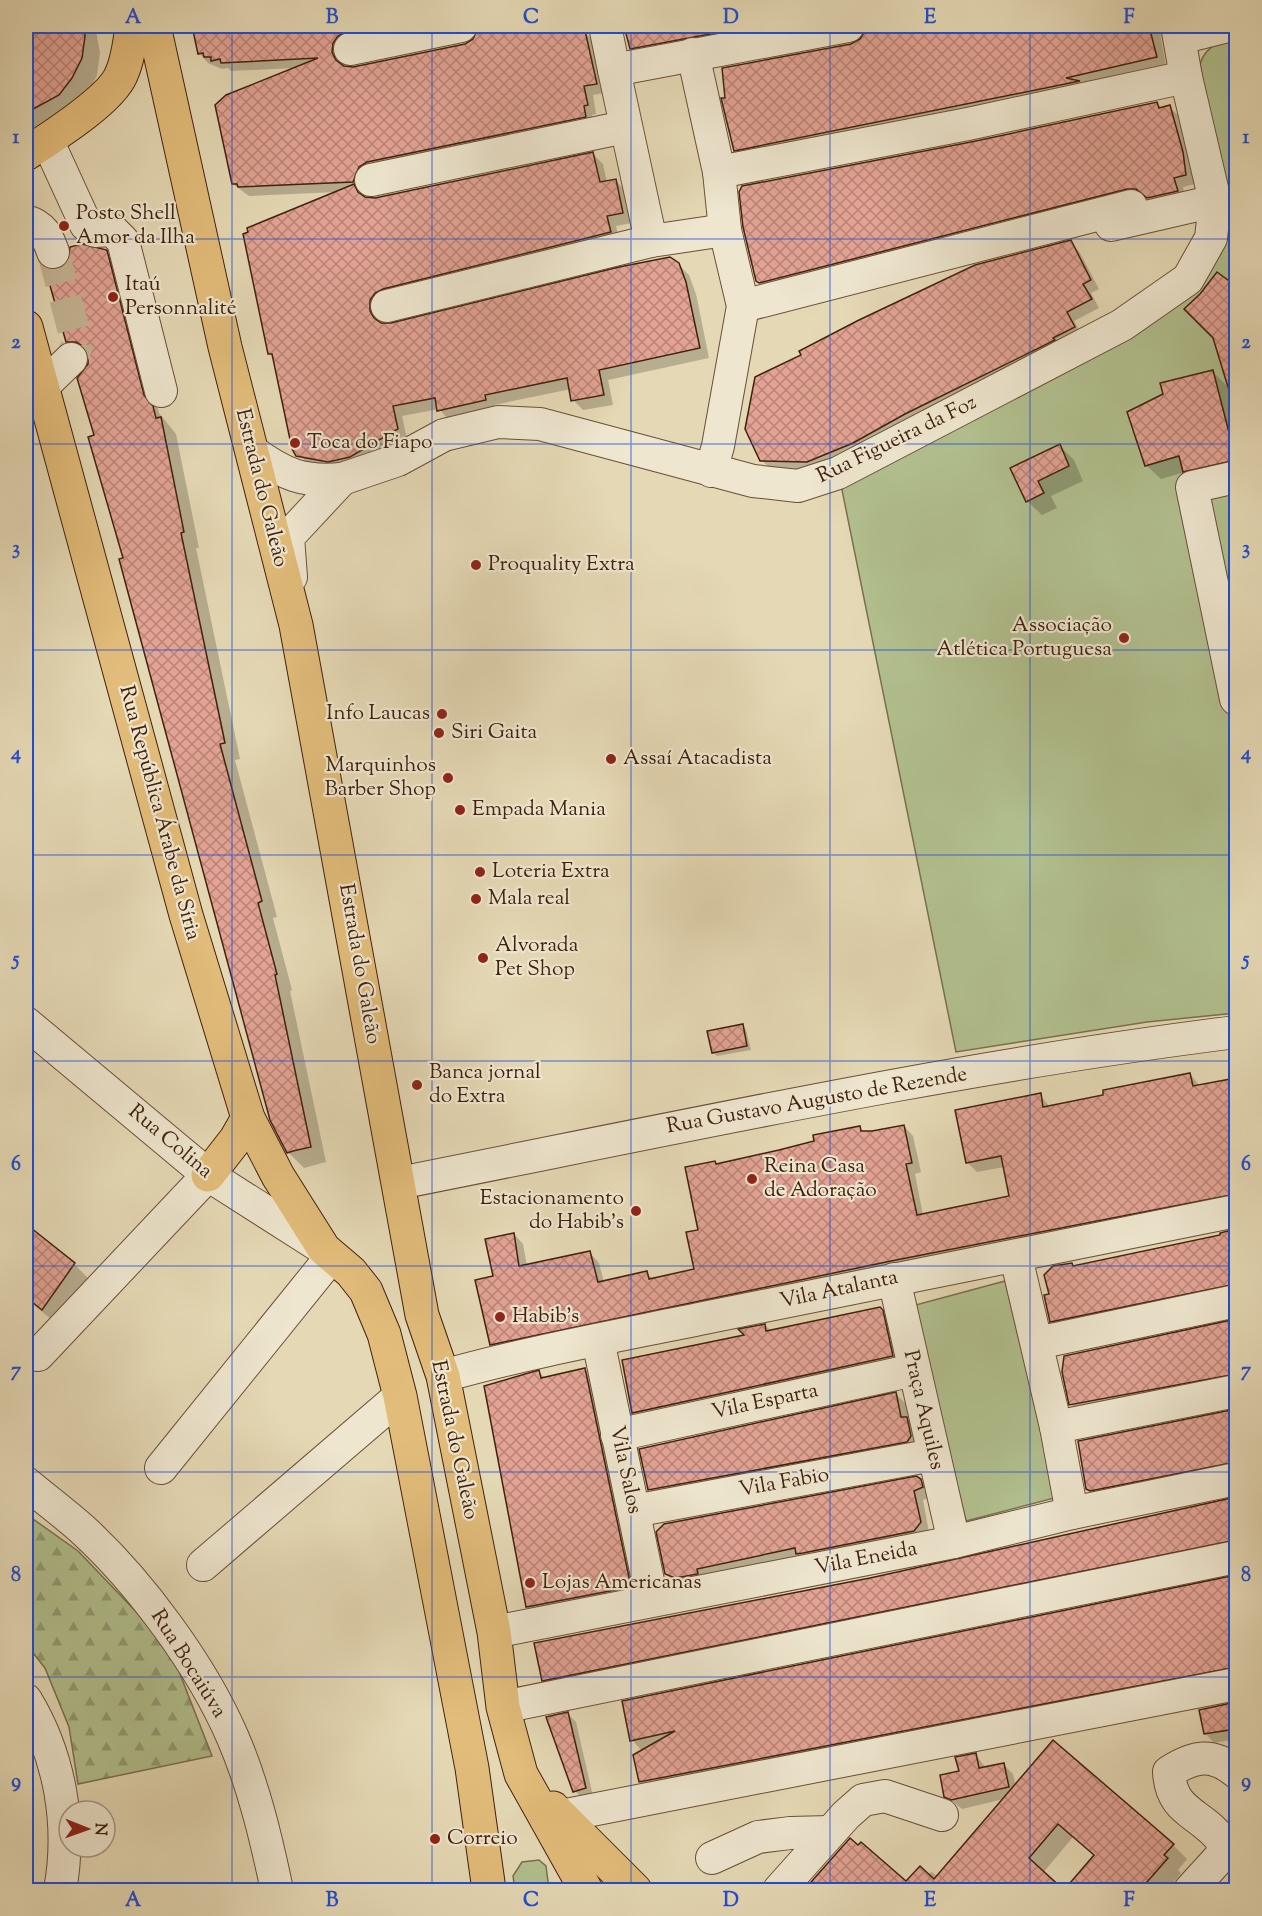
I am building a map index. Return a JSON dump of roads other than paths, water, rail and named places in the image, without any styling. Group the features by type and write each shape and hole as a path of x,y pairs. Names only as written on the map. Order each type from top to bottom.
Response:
{"main road":[{"path":"49,132 106,95 120,77 132,26"},
{"name":"Estrada do Galeão","path":"154,26 225,347 296,626 422,1315 443,1376 494,1632 503,1707 521,1774 586,1890"},
{"name":"Rua República Árabe da Síria","path":"26,327 186,915 248,1118 278,1176 335,1259"},
{"path":"208,1175 236,1139 248,1118"},
{"name":"Estrada do Galeão","path":"335,1259 366,1291 384,1334 400,1396 472,1768 489,1890"},
{"path":"521,1774 635,1890"}],"street":[{"path":"350,50 461,26"},
{"path":"605,26 651,241"},
{"path":"614,70 848,26"},
{"name":"Rua Figueira da Foz","path":"253,452 269,464 301,478 315,482 342,480 398,460 444,435 498,422 540,424 715,458 753,481 798,486 838,473 1122,325 1188,279 1211,238 1215,201 1186,76 1179,32 1228,26"},
{"path":"693,54 719,172 725,230 743,306 715,458"},
{"path":"719,172 968,124 1186,76"},
{"path":"371,180 625,127"},
{"path":"49,132 86,225 95,231 112,230 123,242 161,391"},
{"path":"1080,232 1215,201"},
{"path":"743,306 1131,206"},
{"path":"26,221 37,224 45,231 53,252"},
{"path":"387,306 651,241 725,230"},
{"path":"42,387 71,359"},
{"path":"1236,477 1192,487 1236,699"},
{"name":"Rua Figueira da Foz","path":"296,626 288,537 342,480"},
{"name":"Rua Colina","path":"26,1023 208,1175 335,1259"},
{"name":"Rua Gustavo Augusto de Rezende","path":"399,1184 738,1114 1126,1046 1236,1032"},
{"path":"38,1355 208,1175"},
{"name":"Vila Atalanta","path":"443,1376 598,1340 1236,1211"},
{"path":"1016,1257 1056,1427 1072,1513"},
{"path":"161,1468 335,1259"},
{"name":"Praça Aquiles","path":"894,1279 954,1542"},
{"path":"1037,1343 1236,1301"},
{"name":"Vila Salos","path":"598,1340 652,1600"},
{"name":"Vila Esparta","path":"617,1435 914,1370"},
{"path":"1056,1427 1236,1391"},
{"path":"204,1565 400,1396"},
{"name":"Vila Fabio","path":"634,1511 933,1455"},
{"name":"Vila Eneida","path":"494,1632 954,1542 1072,1513 1236,1479"},
{"name":"Rua Bocaiúva","path":"26,1483 82,1529 144,1595 201,1677 233,1737 261,1815 277,1890"},
{"path":"503,1707 1236,1557"},
{"path":"561,1816 1236,1684"},
{"path":"26,1700 42,1726 62,1792 66,1861 60,1890"},
{"path":"1190,1890 1222,1855 1223,1842 1216,1832 1187,1812 1170,1790 1169,1772 1188,1760 1221,1760 1236,1772"},
{"path":"780,1890 830,1832 863,1800 885,1796 942,1815"},
{"path":"712,1858 758,1838 790,1833 830,1832"}],"tunnel":[{"path":"53,252 76,339 76,348 71,359"}],"place":[{"name":"Posto Shell Amor da Ilha","path":"64,226"},
{"name":"Itaú Personnalité","path":"113,297"},
{"name":"Toca do Fiapo","path":"295,443"},
{"name":"Proquality Extra","path":"476,565"},
{"name":"Associação Atlética Portuguesa","path":"1124,638"},
{"name":"Info Laucas","path":"442,714"},
{"name":"Siri Gaita","path":"439,733"},
{"name":"Assaí Atacadista","path":"611,759"},
{"name":"Marquinhos Barber Shop","path":"448,778"},
{"name":"Empada Mania","path":"460,810"},
{"name":"Loteria Extra","path":"480,872"},
{"name":"Mala real","path":"476,899"},
{"name":"Alvorada Pet Shop","path":"483,958"},
{"name":"Banca jornal do Extra","path":"417,1085"},
{"name":"Reina Casa de Adoração","path":"752,1179"},
{"name":"Estacionamento do Habib's","path":"636,1211"},
{"name":"Habib's","path":"500,1317"},
{"name":"Lojas Americanas","path":"530,1583"},
{"name":"Correio","path":"435,1839"}]}
